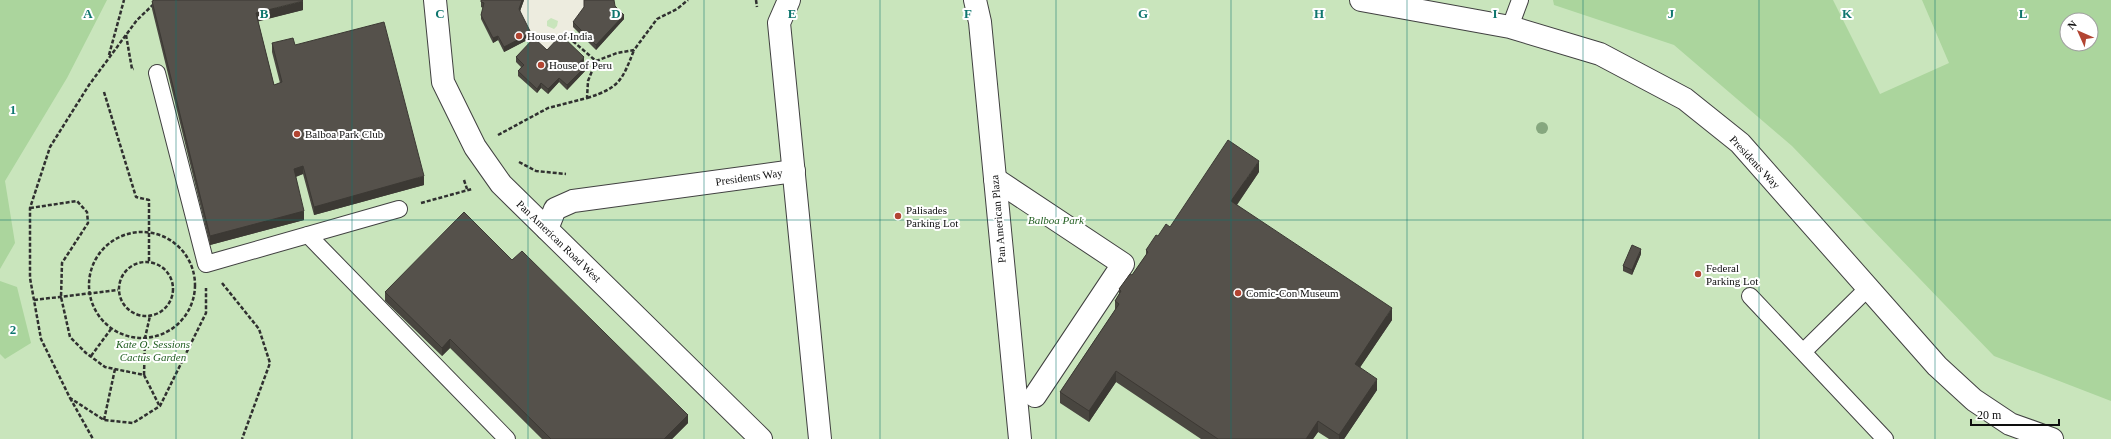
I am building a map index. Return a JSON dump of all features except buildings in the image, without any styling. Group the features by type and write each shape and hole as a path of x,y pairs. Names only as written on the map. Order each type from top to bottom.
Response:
{"street":[{"name":"Pan American Road West","path":"435,0 443,82 475,147 500,184 761,439"},
{"name":"Pan American Plaza","path":"975,0 980,22 1020,439"},
{"name":"Presidents Way","path":"1361,0 1510,27 1600,54 1685,99 1740,144 1937,366 1974,400 2010,424 2052,439"},
{"name":"Presidents Way","path":"547,229 555,209 573,200 794,171 779,23 787,1"},
{"path":"794,171 820,439"},
{"path":"994,179 1123,264 1034,396"}],"lane":[{"path":"1510,27 1520,0"},
{"path":"157,73 206,264 399,209"},
{"path":"308,235 508,439"},
{"path":"1804,351 1868,288"},
{"path":"1750,296 1804,351 1885,439"}],"path":[{"path":"108,58 124,0"},
{"path":"93,439 70,398 41,339 30,278 30,208 50,147 88,85 137,20 158,0"},
{"path":"501,134 548,108 608,92 620,81 634,50 657,19 677,9 688,0"},
{"path":"126,34 132,69"},
{"path":"568,37 596,61"},
{"path":"587,98 588,81 596,61 617,53 634,50"},
{"path":"104,92 136,197 149,200 149,262"},
{"path":"515,160 536,171 572,174"},
{"path":"423,202 467,189 500,184"},
{"path":"30,208 77,201 87,212 88,223 62,263 61,297 70,337 105,367 144,375"},
{"path":"149,232 166,237 183,252 190,262 195,278 194,296 188,312 177,325 162,334 145,338 127,336 111,329 98,317 91,301 90,293 89,284 92,266 102,251 115,240 131,233 149,232"},
{"path":"140,262 149,262 165,270 170,277 173,293 165,309 150,316 140,317 124,307 118,290 124,272 140,262"},
{"path":"70,398 104,420 133,422 160,406 206,313 206,264"},
{"path":"206,264 260,329 270,362 242,439"},
{"path":"34,300 118,290"},
{"path":"150,316 145,338 144,375 160,406"},
{"path":"91,356 111,329"},
{"path":"104,420 114,369"}],"green space":[{"name":"Balboa Park","path":"0,0 2111,0 2111,439 0,439"},
{"path":"0,0 107,0 67,78 5,181 15,243 0,269"},
{"path":"1553,0 1833,0 1880,94 1949,63 1922,0 2111,0 2111,401 1994,356 1792,146 1674,45 1554,5"},
{"path":"0,281 17,287 31,343 5,359 0,354"}],"shaded area":[{"path":"524,0 584,0 584,12 573,26 575,29 564,43 547,55 534,43 519,14","holes":["551,18 558,21 557,26 554,29 547,26 547,21"]}],"place":[{"name":"House of India","path":"519,36"},
{"name":"House of Peru","path":"541,65"},
{"name":"Balboa Park Club","path":"297,134"},
{"name":"Palisades Parking Lot","path":"898,216"},
{"name":"Federal Parking Lot","path":"1698,274"},
{"name":"Comic-Con Museum","path":"1238,293"}],"park label":[{"name":"Kate O. Sessions Cactus Garden","path":"153,350"}]}
